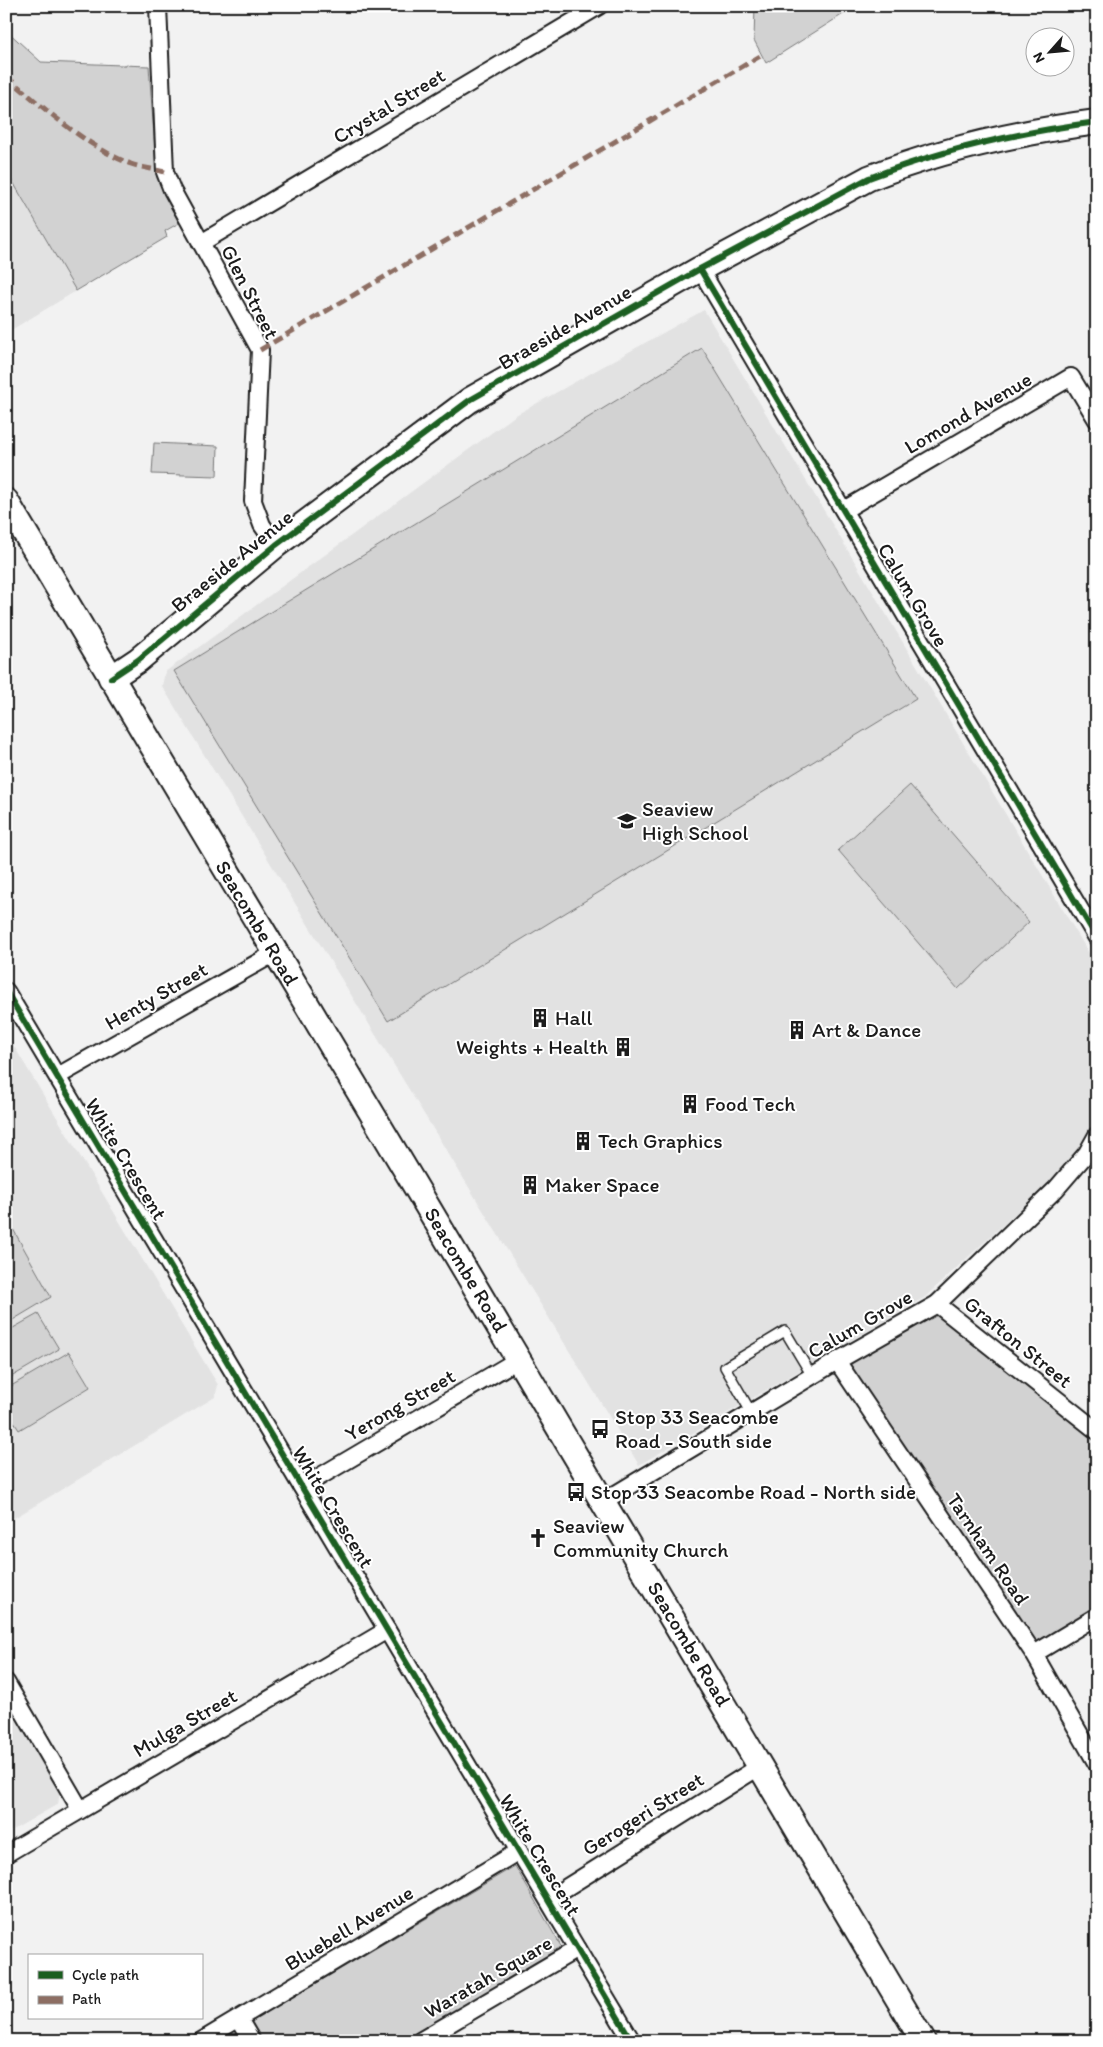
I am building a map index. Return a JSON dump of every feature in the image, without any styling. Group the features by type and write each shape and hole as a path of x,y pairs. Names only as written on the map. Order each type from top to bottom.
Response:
{"main road":[{"name":"Braeside Avenue","path":"111,678 138,660 276,545 470,400 700,268 869,178 896,168 992,142 1054,128 1097,122"},
{"name":"Seacombe Road","path":"6,501 762,1765 923,2041"}],"street":[{"name":"Glen Street","path":"158,6 165,172 172,190 260,350 253,501 262,525 276,545"},
{"name":"Crystal Street","path":"201,243 599,6"},
{"name":"Calum Grove","path":"700,268 1097,938"},
{"name":"Lomond Avenue","path":"844,510 1071,377 1097,420"},
{"name":"Henty Street","path":"58,1076 275,953"},
{"name":"White Crescent","path":"6,991 632,2041"},
{"name":"Calum Grove","path":"604,1501 837,1361 937,1304 1056,1189 1087,1153 1097,1135"},
{"name":"Grafton Street","path":"937,1304 1097,1431"},
{"name":"Yerong Street","path":"302,1487 519,1359"},
{"name":"Tarnham Road","path":"837,1361 1034,1654 1097,1764"},
{"path":"1034,1654 1097,1616"},
{"name":"Mulga Street","path":"6,1854 387,1630"},
{"path":"6,1682 80,1809"},
{"name":"Gerogeri Street","path":"548,1899 762,1765"},
{"name":"Bluebell Avenue","path":"201,2041 519,1851"},
{"name":"Waratah Square","path":"420,2041 577,1949"},
{"path":"239,2018 252,2041"}],"lane":[{"path":"751,1412 725,1367 785,1331 812,1376"}],"shaded area":[{"path":"755,6 856,6 766,63 754,40"},
{"path":"6,30 41,62 149,66 157,178 179,223 165,231 167,237 76,291 6,170"},
{"path":"6,170 76,291 6,333"},
{"name":"Seaview High School","path":"704,310 1090,955 1097,972 1097,1122 1084,1143 1055,1177 925,1297 639,1465 162,686 165,672 516,415"},
{"path":"702,348 916,699 388,1021 174,671"},
{"path":"154,443 218,446 217,476 152,474"},
{"path":"910,785 1029,922 958,989 838,850"},
{"path":"6,1033 218,1385 215,1397 6,1523"},
{"path":"13,1229 51,1297 6,1324 6,1233"},
{"path":"936,1310 1097,1437 1097,1612 1035,1649 843,1364"},
{"path":"38,1314 59,1349 6,1380 6,1332"},
{"path":"69,1352 90,1387 19,1430 6,1410 6,1389"},
{"path":"6,1697 60,1791 58,1804 6,1834"},
{"path":"515,1866 562,1948 404,2041 259,2041 249,2023"}],"marked path":[{"path":"260,350 762,55"},
{"path":"6,76 50,113 97,147 139,167 165,172"}],"cycle path":[{"path":"111,678 138,660 276,545 470,400 700,269 869,178 896,168 981,143 1097,122"},
{"path":"700,269 1097,938"},
{"path":"6,991 632,2041"}],"place":[{"name":"Seaview High School","path":"627,821"},
{"name":"Hall","path":"540,1018"},
{"name":"Art & Dance","path":"797,1030"},
{"name":"Weights + Health","path":"623,1047"},
{"name":"Food Tech","path":"690,1104"},
{"name":"Tech Graphics","path":"583,1141"},
{"name":"Maker Space","path":"530,1185"},
{"name":"Stop 33 Seacombe Road - South side","path":"600,1429"},
{"name":"Stop 33 Seacombe Road - North side","path":"576,1492"},
{"name":"Seaview Community Church","path":"538,1538"}]}
